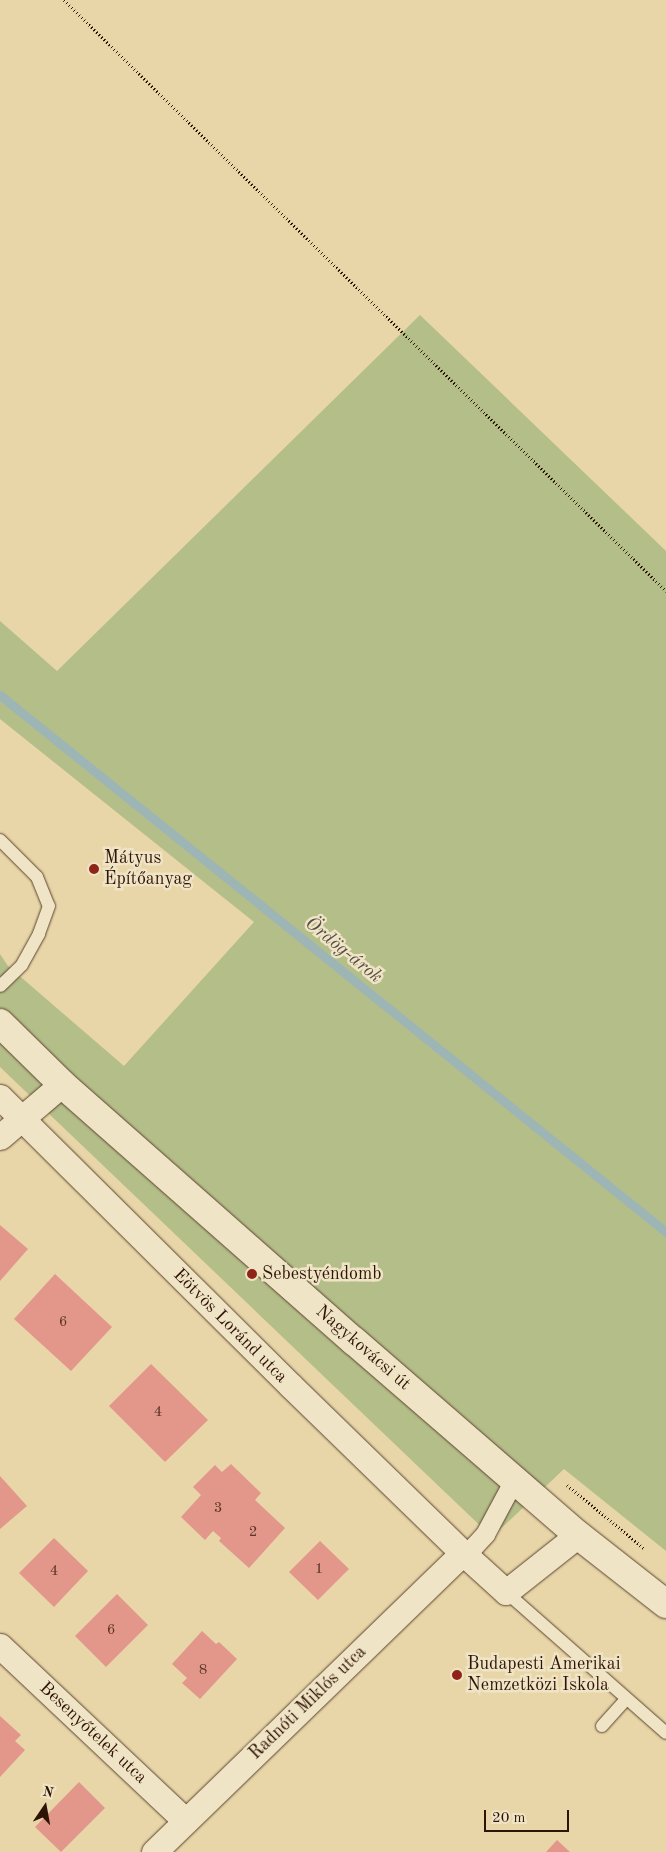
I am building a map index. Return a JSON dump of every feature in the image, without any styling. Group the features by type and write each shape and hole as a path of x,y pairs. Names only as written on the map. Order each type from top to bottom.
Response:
{"street":[{"name":"Nagykovácsi út","path":"0,1023 62,1084 514,1480 578,1535 666,1604"},
{"path":"0,1137 62,1084"},
{"name":"Eötvös Loránd utca","path":"0,1097 463,1553 506,1592"},
{"path":"463,1553 473,1547 485,1534 514,1480"},
{"path":"506,1592 578,1535"},
{"name":"Radnóti Miklós utca","path":"154,1852 463,1553"},
{"name":"Besenyőtelek utca","path":"0,1646 186,1821"}],"lane":[{"path":"0,840 37,877 49,906 39,934 22,965 0,986"},
{"path":"506,1592 666,1733"},
{"path":"602,1726 626,1699"}],"path":[{"path":"64,0 666,591"}],"green space":[{"path":"420,315 666,551 666,1551 564,1469 492,1537 0,1067 0,954 8,966 124,1066 254,922 0,719 0,621 57,671"}],"building":[{"path":"0,1225 28,1249 0,1281"},
{"path":"55,1274 112,1327 71,1371 14,1319"},
{"path":"151,1364 208,1420 165,1462 109,1406"},
{"path":"231,1464 261,1493 255,1500 285,1528 249,1568 219,1541 221,1538 213,1531 205,1540 181,1517 201,1495 193,1487 215,1465 222,1472"},
{"path":"0,1476 27,1506 0,1529"},
{"path":"54,1538 88,1571 54,1607 19,1573"},
{"path":"320,1541 349,1569 318,1600 289,1572"},
{"path":"117,1594 148,1625 106,1667 75,1636"},
{"path":"202,1631 216,1644 219,1642 237,1659 200,1699 182,1683 187,1678 172,1664"},
{"path":"0,1716 21,1735 15,1741 25,1750 0,1777"},
{"path":"79,1782 105,1808 61,1852 35,1827"},
{"path":"557,1840 570,1852 546,1852"}],"waterway":[{"name":"Ördög-árok","path":"0,695 666,1232"}],"place":[{"name":"Mátyus Építőanyag","path":"94,869"},
{"name":"Sebestyéndomb","path":"252,1274"},
{"name":"Budapesti Amerikai Nemzetközi Iskola","path":"457,1675"}]}
